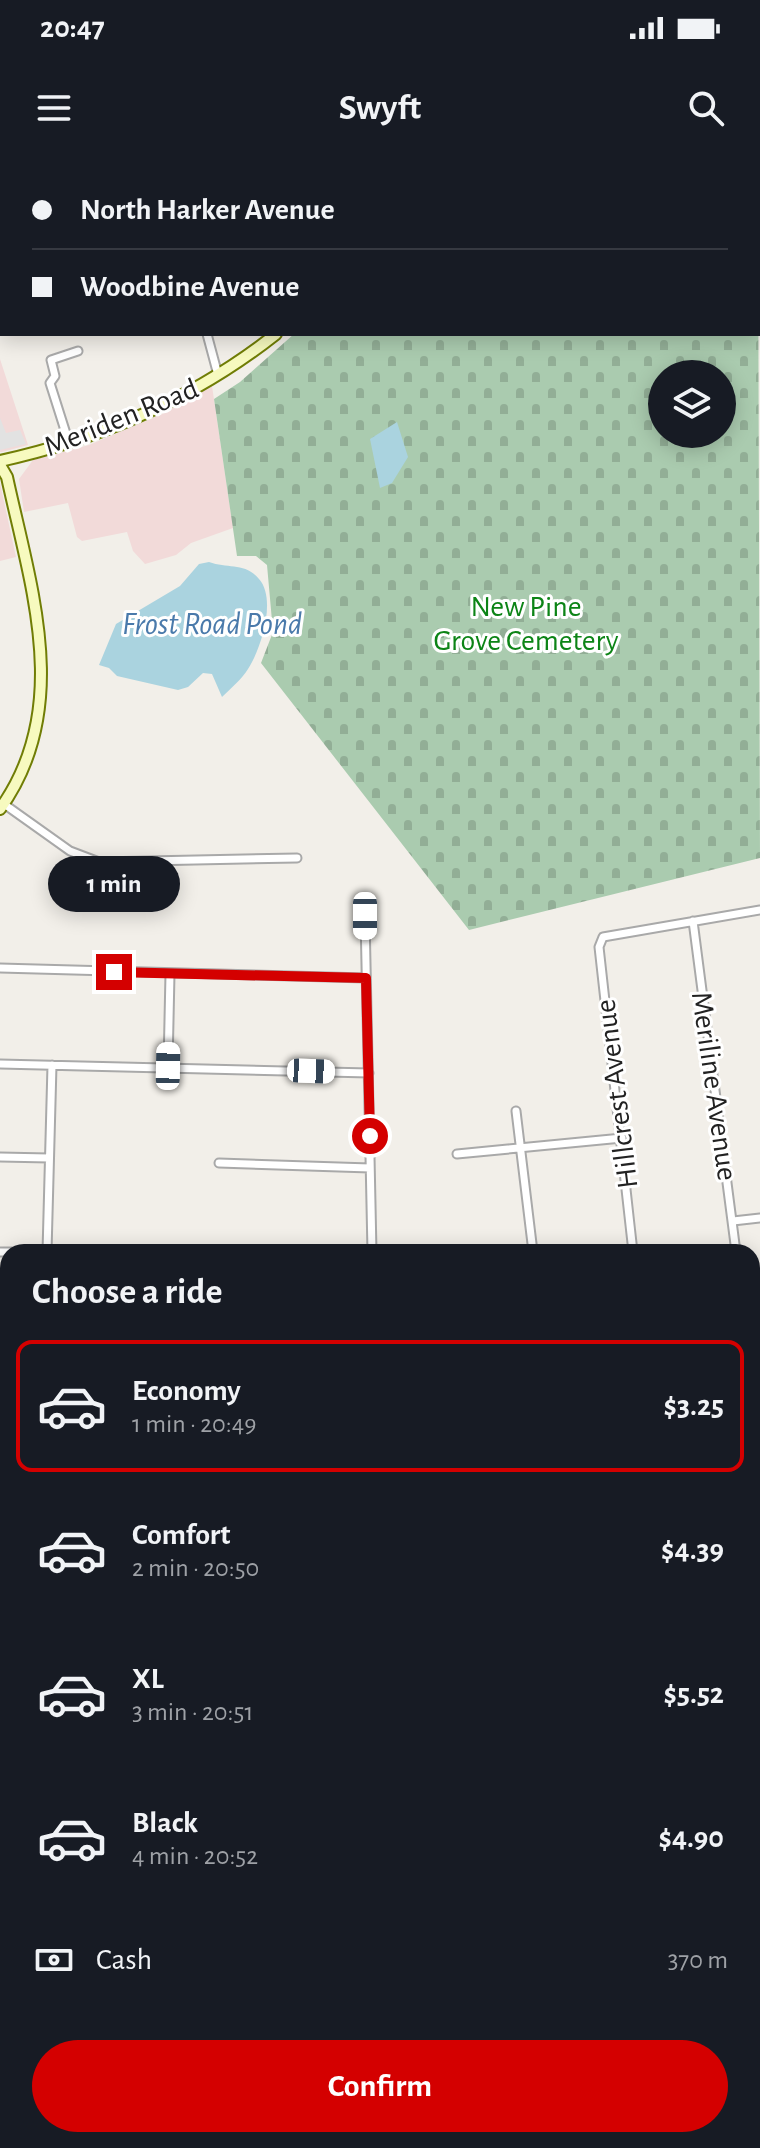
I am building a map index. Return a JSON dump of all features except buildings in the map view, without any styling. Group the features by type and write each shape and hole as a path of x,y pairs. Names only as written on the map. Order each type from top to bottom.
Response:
{"main road":[{"name":"Meriden Road","path":"0,463 69,443 149,411 218,375 273,336"},
{"path":"0,463 7,477 34,604 43,674 40,716 31,750 2,806"}],"street":[{"path":"208,336 218,375"},
{"path":"69,443 50,383 55,376 51,360 78,351"},
{"path":"2,806 70,851 99,862 297,858"},
{"path":"693,921 760,910"},
{"path":"365,916 372,1244"},
{"name":"Hillcrest Avenue","path":"632,1244 599,947 603,937 693,921"},
{"name":"Meriline Avenue","path":"693,921 735,1244"},
{"path":"0,968 366,978"},
{"path":"168,1066 170,974"},
{"path":"0,1064 369,1073"},
{"path":"47,1244 52,1065"},
{"path":"516,1111 532,1244"},
{"path":"457,1154 622,1138"},
{"path":"0,1157 49,1158"},
{"path":"219,1163 370,1168"},
{"path":"733,1221 760,1218"}],"shaded area":[{"path":"0,359 28,445 2,452 0,452"},
{"path":"212,386 233,528 191,543 176,555 145,564 133,551 127,532 82,541 77,537 68,503 24,512 19,479 33,460 89,445 162,414"},
{"path":"0,418 6,433 20,430 26,444 0,450"},
{"path":"0,483 16,557 0,561"}],"green space":[{"name":"New Pine Grove Cemetery","path":"292,336 758,336 760,858 469,930 261,663 273,632 267,565 256,556 237,556 214,399 240,382"}],"water":[{"path":"397,422 408,457 392,483 380,488 370,439"},
{"name":"Frost Road Pond","path":"209,562 248,570 259,579 267,599 265,624 253,660 243,676 222,697 212,674 203,673 188,687 178,690 117,676 109,668 99,665 116,624 180,586 199,564"}],"route":[{"path":"114,972 366,978 370,1136"}]}
